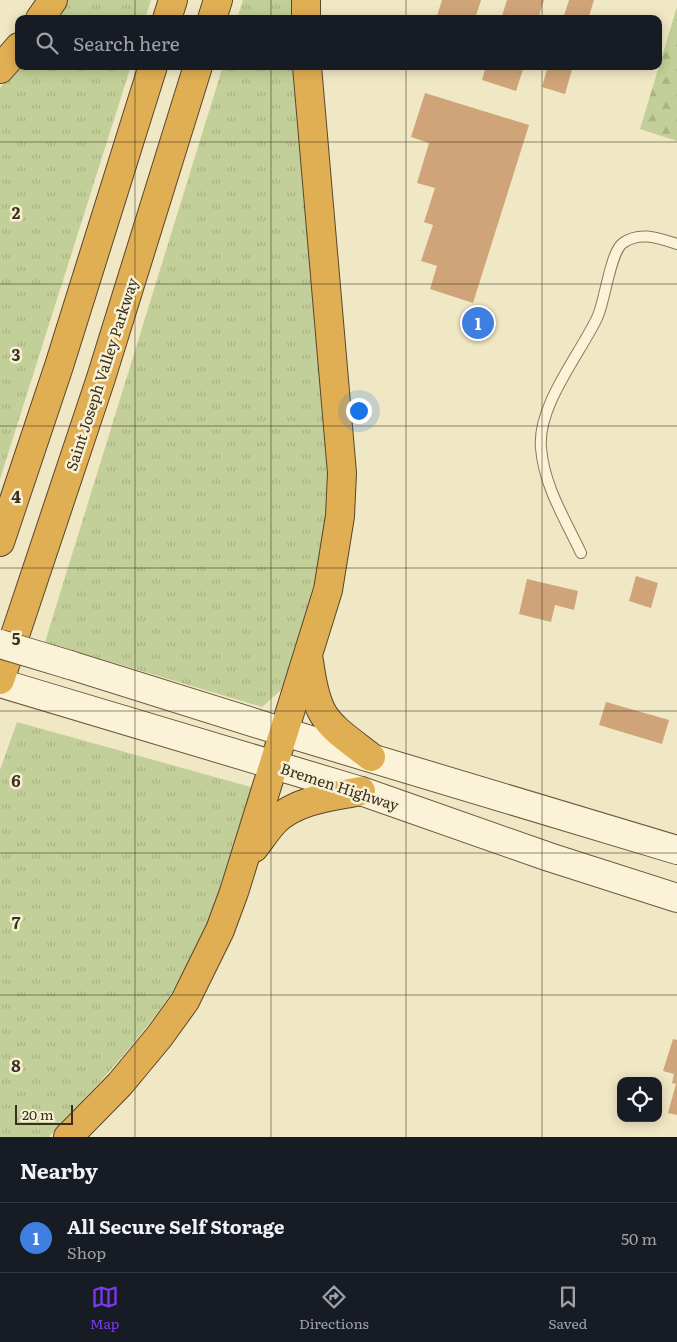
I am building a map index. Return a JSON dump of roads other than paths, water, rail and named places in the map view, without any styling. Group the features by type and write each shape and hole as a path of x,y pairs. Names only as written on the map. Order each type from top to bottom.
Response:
{"highway":[{"path":"43,15 53,0"},
{"path":"168,15 173,0"},
{"path":"213,15 218,0"},
{"path":"306,0 306,15"},
{"path":"0,69 15,52"},
{"path":"0,542 62,357 152,70"},
{"name":"Saint Joseph Valley Parkway","path":"0,681 101,378 197,70"},
{"path":"68,1137 120,1084 159,1037 185,1001 220,930 244,861 328,590 335,557 340,516 342,473 307,70"},
{"path":"308,656 313,692 320,713 333,728 371,757"},
{"path":"244,861 276,820 293,808 310,801 361,791"}],"main road":[{"path":"0,644 284,732 677,850"},
{"name":"Bremen Highway","path":"0,681 59,701 361,791 549,857 677,898"}],"lane":[{"path":"582,553 549,488 540,446 545,417 561,380 598,316 613,263 621,245 636,236 677,244"}],"place":[{"name":"All Secure Self Storage","path":"478,323"}]}
